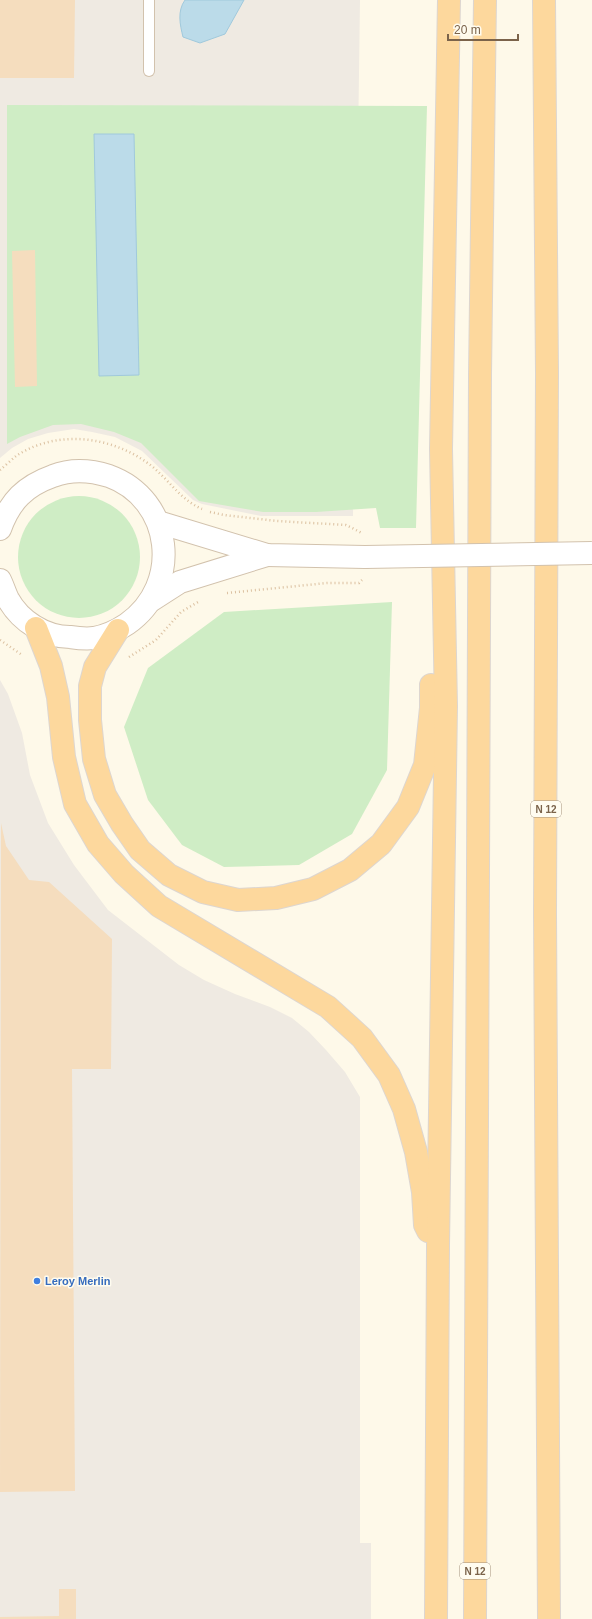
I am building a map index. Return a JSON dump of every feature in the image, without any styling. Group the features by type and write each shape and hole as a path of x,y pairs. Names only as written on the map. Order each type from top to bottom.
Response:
{"highway":[{"path":"436,1619 438,1246 446,706 441,449 449,0"},
{"name":"N 12","path":"475,1619 480,383 485,0"},
{"name":"N 12","path":"544,0 547,373 545,913 549,1619"},
{"path":"118,630 95,667 90,686 90,720 94,759 105,795 122,824 140,850 169,875 203,892 238,900 276,898 313,889 350,870 381,844 408,807 425,765 431,708 429,503 441,449"},
{"path":"36,628 51,666 56,689 64,757 75,804 98,844 124,874 159,906 328,1007 362,1038 389,1075 404,1109 417,1159 425,1225 438,1246"}],"street":[{"path":"2,520 14,501 36,482 65,471 95,471 121,481 144,499 158,522 165,552 162,575 152,600"},
{"path":"158,522 267,555 365,566 592,553"},
{"path":"0,580 4,597 36,628 61,637 94,638 118,630 137,617 152,600 180,582 267,555"}],"lane":[{"path":"148,0 149,72"}],"path":[{"path":"0,470 16,456 40,445 76,439 96,440 123,448 148,463 163,475 182,497 191,504 203,510 224,515 277,521 346,525 366,535"},
{"path":"226,593 327,583 359,583 365,566"},
{"path":"124,659 130,657 156,640 181,612 202,600"},
{"path":"0,640 15,652 28,658"}],"shaded area":[{"path":"0,0 360,0 353,516 261,516 202,504 193,500 142,451 115,437 74,429 48,433 28,439 12,448 0,458"},
{"path":"0,680 8,694 22,733 30,775 48,823 74,865 108,910 179,965 204,980 235,994 270,1007 292,1018 309,1032 345,1072 360,1097 360,1543 371,1543 371,1619 0,1619"}],"green space":[{"path":"7,105 427,106 416,528 380,528 376,508 316,512 263,512 199,501 141,443 114,432 81,424 53,425 20,437 7,444"},
{"path":"79,496 91,497 102,501 113,506 122,514 130,523 135,534 139,545 139,569 135,580 130,591 122,600 113,608 102,613 91,617 79,618 67,617 56,613 45,608 36,600 28,591 23,580 19,569 18,557 19,545 23,534 28,523 36,514 45,506 56,501 67,497"},
{"path":"392,602 387,770 352,834 299,865 224,867 182,845 148,800 124,727 148,668 224,612"}],"water":[{"path":"185,0 244,0 225,34 200,43 183,37 180,23 180,13 182,4"},
{"path":"94,134 134,134 139,375 99,376"}],"building":[{"path":"0,0 75,0 74,78 0,78"},
{"path":"35,250 37,386 15,387 12,251"},
{"name":"Leroy Merlin","path":"1,823 6,846 29,880 49,882 112,939 111,1069 72,1069 75,1491 0,1492"},
{"path":"59,1589 76,1589 76,1619 0,1619 0,1617 59,1616"}],"place":[{"name":"Leroy Merlin","path":"37,1281"}]}
